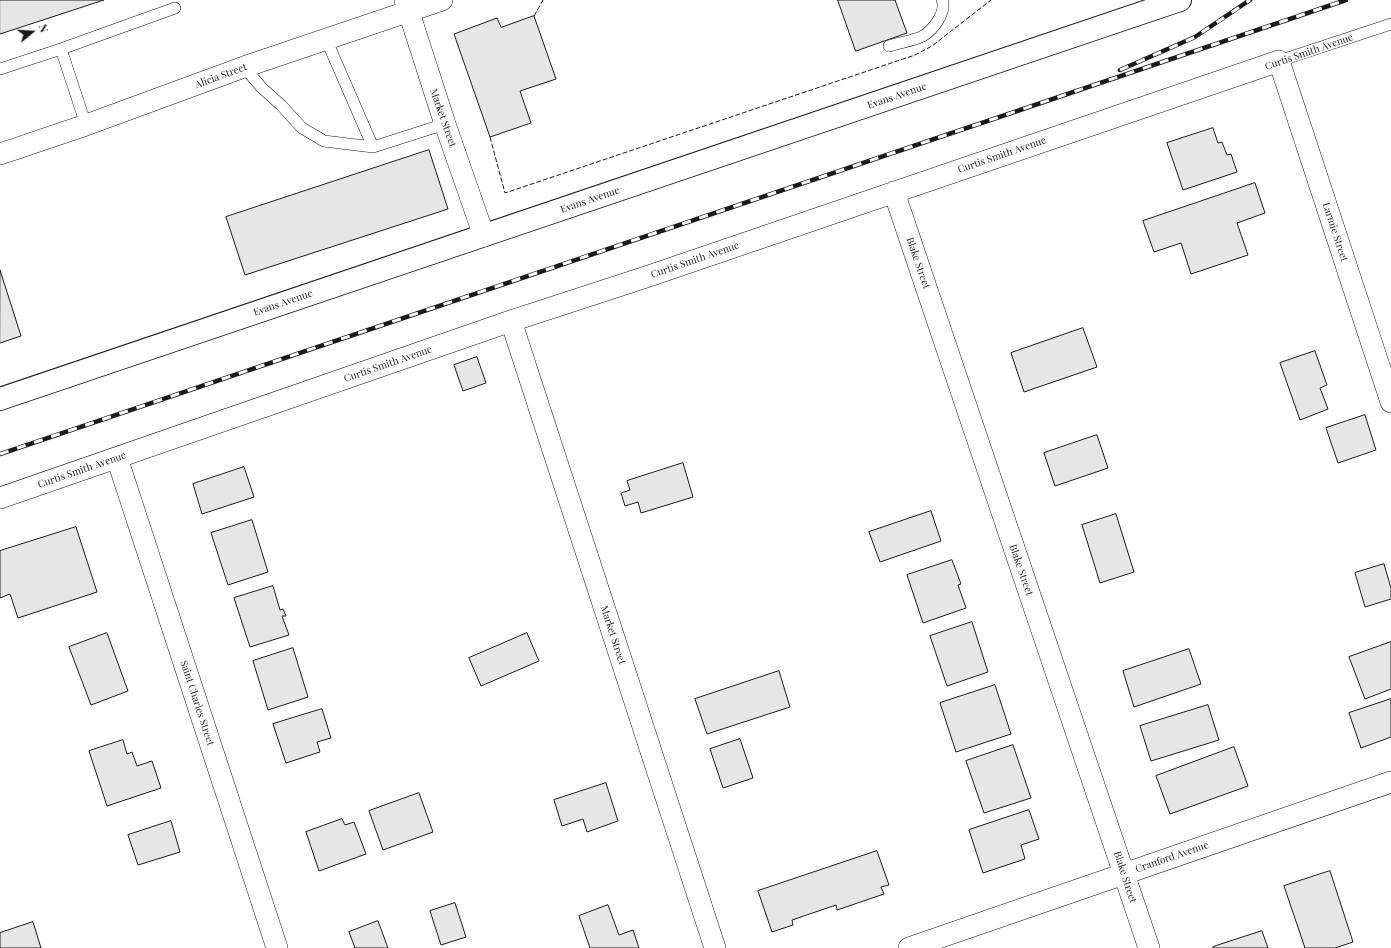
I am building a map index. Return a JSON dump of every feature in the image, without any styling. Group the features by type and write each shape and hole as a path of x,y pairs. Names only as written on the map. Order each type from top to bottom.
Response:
{"main road":[{"name":"Evans Avenue","path":"0,399 1180,0"}],"street":[{"name":"Alicia Street","path":"0,154 86,125 244,67 326,39 406,6 442,0"},
{"name":"Market Street","path":"406,6 484,236"},
{"name":"Curtis Smith Avenue","path":"0,498 511,321 646,277 1279,62"},
{"name":"Larmie Street","path":"1279,62 1391,402"},
{"name":"Blake Street","path":"894,192 1149,948"},
{"name":"Market Street","path":"511,321 715,948"},
{"name":"Saint Charles Street","path":"117,458 277,948"},
{"name":"Cranford Avenue","path":"908,948 1391,782"}],"lane":[{"path":"889,46 923,36 939,21 944,4 942,0"},
{"path":"0,69 175,8"},
{"name":"Curtis Smith Avenue","path":"1279,62 1391,24"},
{"path":"326,39 373,147"},
{"path":"61,49 86,125"},
{"path":"244,67 262,88 302,128 324,141 373,147 445,124"}],"building":[{"path":"0,0 104,0 0,34"},
{"path":"838,0 895,0 907,33 856,51"},
{"path":"534,16 556,79 520,91 531,123 490,137 454,34 497,18 501,27"},
{"path":"1213,128 1218,143 1222,142 1227,155 1231,154 1237,172 1183,190 1167,143"},
{"path":"429,150 448,209 245,275 226,217"},
{"path":"1255,183 1265,213 1237,223 1248,255 1191,274 1181,243 1154,252 1143,221"},
{"path":"0,270 21,336 0,343"},
{"path":"1083,328 1097,367 1024,392 1011,353"},
{"path":"1315,351 1327,385 1320,388 1328,409 1300,420 1280,363"},
{"path":"477,357 486,383 463,391 454,365"},
{"path":"1365,415 1376,450 1338,463 1326,428"},
{"path":"1097,435 1108,468 1055,486 1044,453"},
{"path":"683,463 693,497 641,513 638,502 625,506 621,493 630,490 627,481"},
{"path":"244,467 254,497 202,514 193,484"},
{"path":"931,511 941,541 880,562 869,532"},
{"path":"1116,514 1134,572 1100,583 1082,525"},
{"path":"252,520 268,572 228,585 211,533"},
{"path":"76,527 97,592 18,618 10,594 0,598 0,551"},
{"path":"952,560 961,584 958,585 966,608 923,623 907,575"},
{"path":"1384,564 1391,588 1391,599 1365,607 1355,573"},
{"path":"273,586 280,610 283,609 286,616 282,616 289,635 250,647 234,598"},
{"path":"972,622 988,672 947,686 930,636"},
{"path":"107,633 128,691 91,705 69,647"},
{"path":"527,633 539,661 481,686 469,658"},
{"path":"1391,642 1391,689 1365,699 1349,657"},
{"path":"293,648 308,697 268,710 253,661"},
{"path":"1189,649 1201,684 1134,707 1123,671"},
{"path":"779,671 790,707 707,734 695,699"},
{"path":"995,685 1011,734 956,752 940,703"},
{"path":"1391,699 1391,737 1361,748 1349,713"},
{"path":"1208,705 1219,740 1151,761 1140,726"},
{"path":"322,709 331,738 317,742 320,752 286,763 273,724"},
{"path":"740,739 753,778 723,788 710,749"},
{"path":"123,740 127,754 132,752 137,766 152,761 161,788 107,806 89,751"},
{"path":"1013,745 1031,798 984,813 966,761"},
{"path":"1234,747 1248,786 1170,814 1156,776"},
{"path":"606,783 618,821 587,832 583,819 562,826 554,800"},
{"path":"419,793 433,832 383,850 369,811"},
{"path":"1029,810 1039,839 1021,845 1025,859 983,873 969,830"},
{"path":"342,819 345,825 354,822 366,854 319,871 306,832"},
{"path":"171,821 180,852 138,865 128,835"},
{"path":"877,851 889,885 881,887 884,894 837,910 836,905 792,920 793,925 772,932 758,891"},
{"path":"1330,871 1353,942 1335,948 1305,948 1284,886"},
{"path":"455,903 466,937 441,945 430,911"},
{"path":"608,905 619,935 633,930 639,948 590,948 579,916"},
{"path":"378,921 388,948 355,948 349,932"},
{"path":"33,922 41,948 0,948 0,933"},
{"path":"1262,931 1268,948 1213,948 1213,947"}],"railway":[{"path":"1120,70 1195,37 1250,0"},
{"path":"0,454 1346,0"}],"fence":[{"path":"534,16 543,0"},
{"path":"490,137 505,193 915,55 932,46 991,0"}]}
